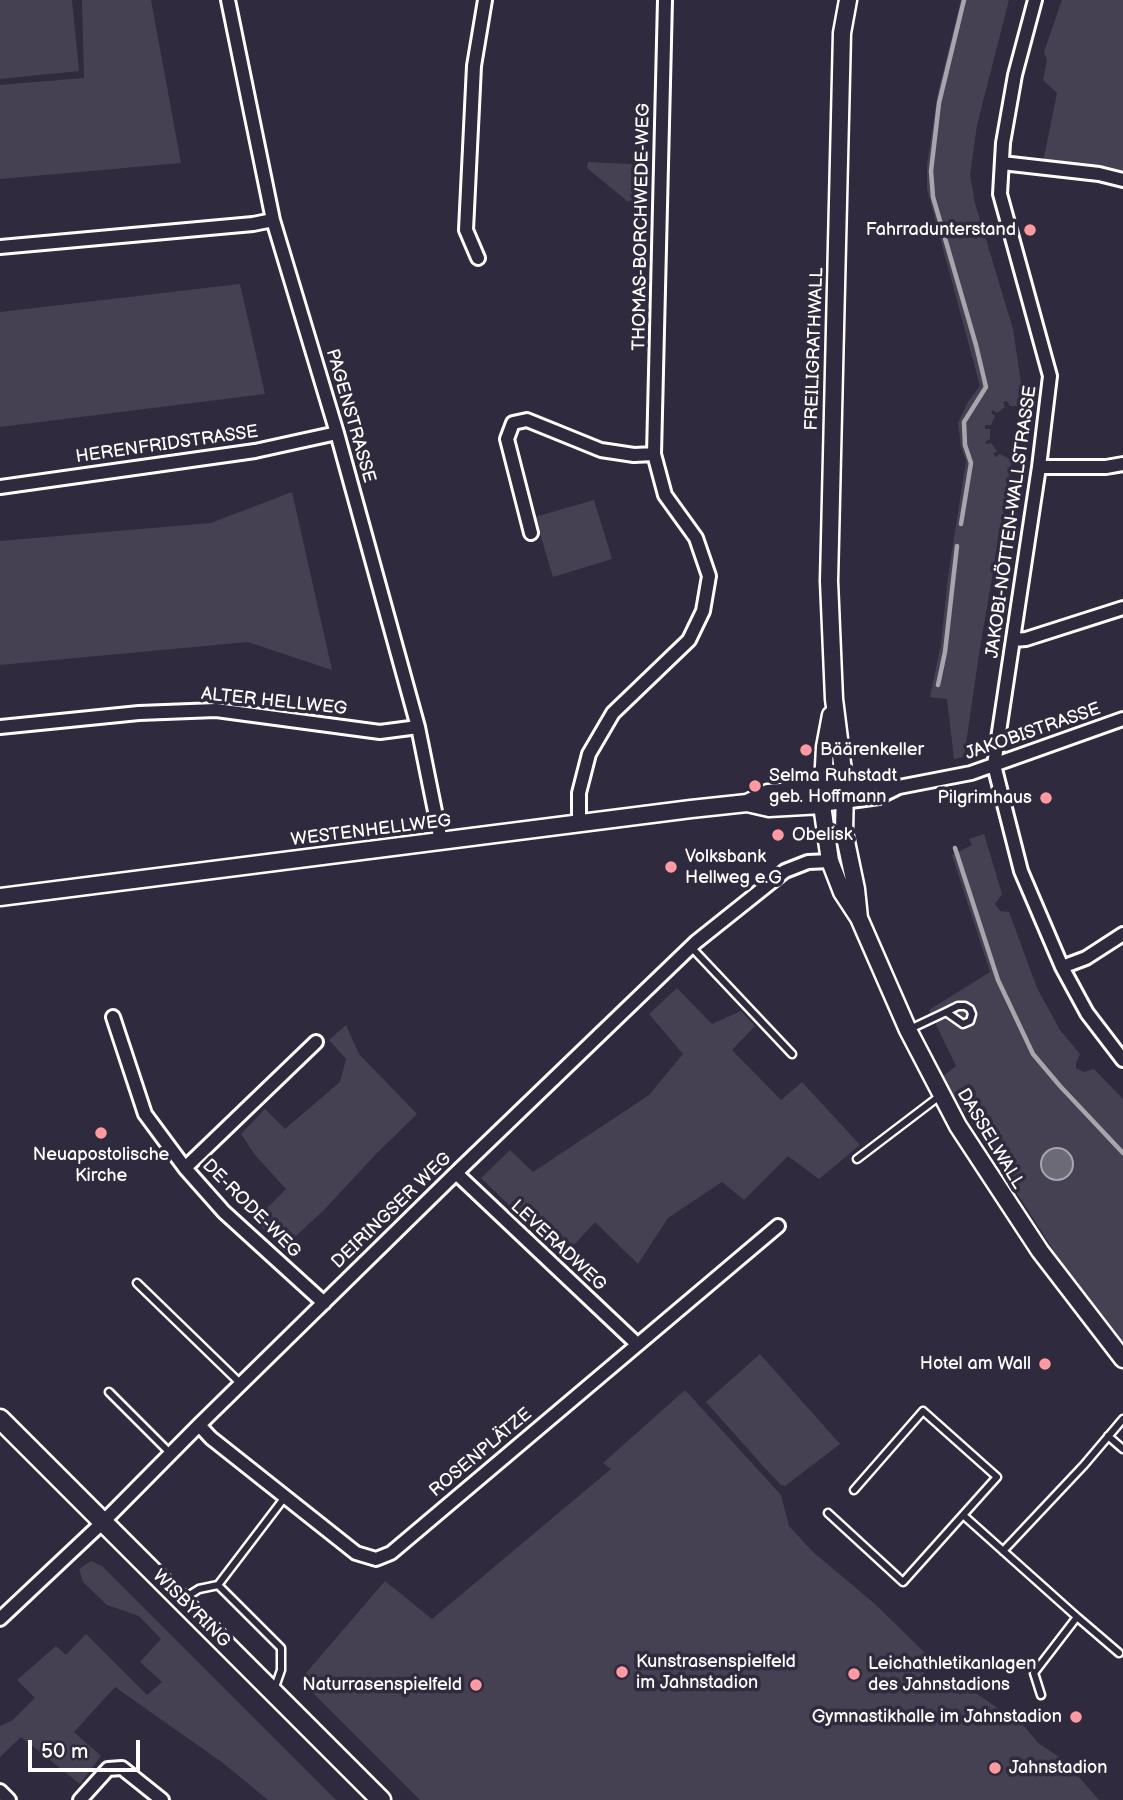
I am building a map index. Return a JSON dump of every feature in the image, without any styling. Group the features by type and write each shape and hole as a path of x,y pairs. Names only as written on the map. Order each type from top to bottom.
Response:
{"main road":[{"name":"WISBYRING","path":"0,1419 381,1800"}],"street":[{"name":"PAGENSTRASSE","path":"228,0 273,220 337,433 418,727 441,841"},
{"path":"478,258 466,230 474,66 485,0"},
{"name":"THOMAS-BORCHWEDE-WEG","path":"579,822 579,793 589,754 613,713 690,640 703,611 709,576 696,538 665,495 654,454 665,0"},
{"name":"FREILIGRATHWALL","path":"845,795 834,699 830,627 830,527 842,33 848,0"},
{"name":"JAKOBI-NÖTTEN-WALLSTRASSE","path":"994,765 1050,376 1000,194 1015,75 1035,0"},
{"path":"1002,163 1099,174 1123,180"},
{"path":"0,247 273,220"},
{"path":"531,533 507,439 513,423 527,420 601,450 634,455 654,454"},
{"name":"HERENFRIDSTRASSE","path":"0,487 255,451 337,433"},
{"path":"1039,467 1123,464"},
{"path":"1013,640 1026,639 1123,608"},
{"name":"FREILIGRATHWALL","path":"822,797 825,747 834,699"},
{"name":"ALTER HELLWEG","path":"0,727 139,713 216,710 380,732 418,727"},
{"name":"JAKOBISTRASSE","path":"845,795 877,783 900,788 955,777 1123,719"},
{"path":"994,765 1021,871 1062,967 1087,1013 1123,1060"},
{"name":"WESTENHELLWEG","path":"0,897 579,822 747,803 769,808 845,795"},
{"name":"DASSELWALL","path":"845,795 844,832 859,918"},
{"name":"DASSELWALL","path":"822,797 830,861 842,892 859,918 908,1030 941,1095 1018,1220 1087,1315 1123,1359"},
{"name":"DEIRINGSER WEG","path":"0,1619 103,1523 240,1384 691,947 785,871 801,864 830,861"},
{"path":"1062,967 1086,958 1123,934"},
{"name":"DE-RODE-WEG","path":"113,1017 145,1114 185,1168 224,1212 324,1303"},
{"name":"DE-RODE-WEG","path":"185,1168 316,1042"},
{"name":"LEVERADWEG","path":"456,1173 637,1344"},
{"name":"ROSENPLÄTZE","path":"199,1425 211,1438 356,1553 376,1559 391,1553 778,1226"},
{"path":"80,1800 108,1769 122,1768 162,1800"},
{"path":"0,1791 9,1800"}],"lane":[{"path":"691,947 792,1054"},
{"path":"908,1030 946,1012"},
{"path":"858,1159 941,1095"},
{"path":"137,1283 240,1384"},
{"path":"109,1392 171,1454"},
{"path":"828,1513 903,1582 997,1477 923,1411 854,1490"},
{"path":"1003,1551 1123,1419"},
{"path":"1108,1436 1123,1449"},
{"path":"182,1600 199,1589 218,1585 285,1496"},
{"path":"964,1515 1119,1653"},
{"path":"218,1585 281,1648 281,1671 273,1692"},
{"path":"1041,1695 1034,1673 1077,1617"}],"shaded area":[{"path":"0,0 72,0 79,71 0,79"},
{"path":"82,0 151,0 181,163 0,179 0,85 84,78"},
{"path":"961,0 1009,0 977,125 970,175 975,203 1013,329 1023,396 1022,406 1010,406 1007,401 1003,402 1005,407 997,413 993,410 991,413 995,416 991,425 985,425 985,429 990,429 990,439 986,444 991,443 997,451 993,454 996,457 1000,454 1012,460 964,757 954,759 947,699 930,697 941,644 948,577 966,461 958,423 969,400 980,386 927,189 927,165 938,92"},
{"path":"1062,0 1123,0 1123,174 1079,165 1043,162 1057,93 1043,80 1047,60 1044,52"},
{"path":"588,162 650,165 649,203 627,201 587,168"},
{"path":"240,284 265,394 0,427 0,312"},
{"path":"292,492 332,670 248,642 0,665 0,541 211,523"},
{"path":"594,500 612,559 553,577 535,517"},
{"path":"984,834 1002,894 995,904 1000,911 1009,912 1037,988 1060,1030 1080,1054 1076,1068 1084,1072 1094,1069 1123,1099 1123,1342 1065,1268 942,1077 956,1066 929,1010 990,972 952,855 972,845 969,839"},
{"path":"677,988 712,1024 741,1011 755,1026 732,1050 781,1100 802,1082 860,1145 819,1179 788,1156 744,1200 722,1182 668,1218 638,1264 595,1222 563,1257 481,1178 510,1150 533,1172 649,1095 683,1054 649,1014"},
{"path":"346,1025 359,1054 417,1114 324,1210 284,1247 254,1221 286,1189 255,1155 241,1134 265,1109 285,1129 340,1082 346,1059 329,1040"},
{"path":"1057,1148 1068,1153 1073,1164 1068,1175 1057,1180 1046,1175 1041,1164 1046,1153"},
{"path":"760,1354 840,1444 785,1486 763,1466 706,1402"},
{"path":"685,1390 781,1495 789,1526 813,1552 875,1604 927,1655 917,1666 940,1688 946,1682 960,1695 967,1687 1024,1726 1038,1743 1065,1761 1099,1800 420,1800 300,1680 385,1581 432,1619 611,1469 603,1463"},
{"path":"91,1561 102,1566 336,1800 268,1800 223,1763 115,1687 74,1732 101,1756 80,1784 21,1737 0,1757 0,1726 13,1720 35,1698 17,1680 56,1646 66,1655 86,1634 147,1695 162,1682 140,1662 161,1639 139,1616 107,1605 83,1582 79,1569"}],"waterway":[{"path":"961,524 971,463 965,445 964,422 986,387 933,197 931,171 939,103 964,0"},
{"path":"938,685 945,652 957,546"},
{"path":"955,848 998,980 1033,1054 1123,1153"}],"place":[{"name":"Fahrradunterstand","path":"1030,230"},
{"name":"Bäärenkeller","path":"806,750"},
{"name":"Selma Ruhstadt geb. Hoffmann","path":"755,786"},
{"name":"Pilgrimhaus","path":"1046,798"},
{"name":"Obelisk","path":"778,835"},
{"name":"Volksbank Hellweg e.G","path":"671,867"},
{"name":"Neuapostolische Kirche","path":"101,1133"},
{"name":"Hotel am Wall","path":"1045,1364"},
{"name":"Kunstrasenspielfeld im Jahnstadion","path":"622,1672"},
{"name":"Leichathletikanlagen des Jahnstadions","path":"854,1674"},
{"name":"Naturrasenspielfeld","path":"476,1685"},
{"name":"Gymnastikhalle im Jahnstadion","path":"1076,1717"},
{"name":"Jahnstadion","path":"995,1768"}]}
